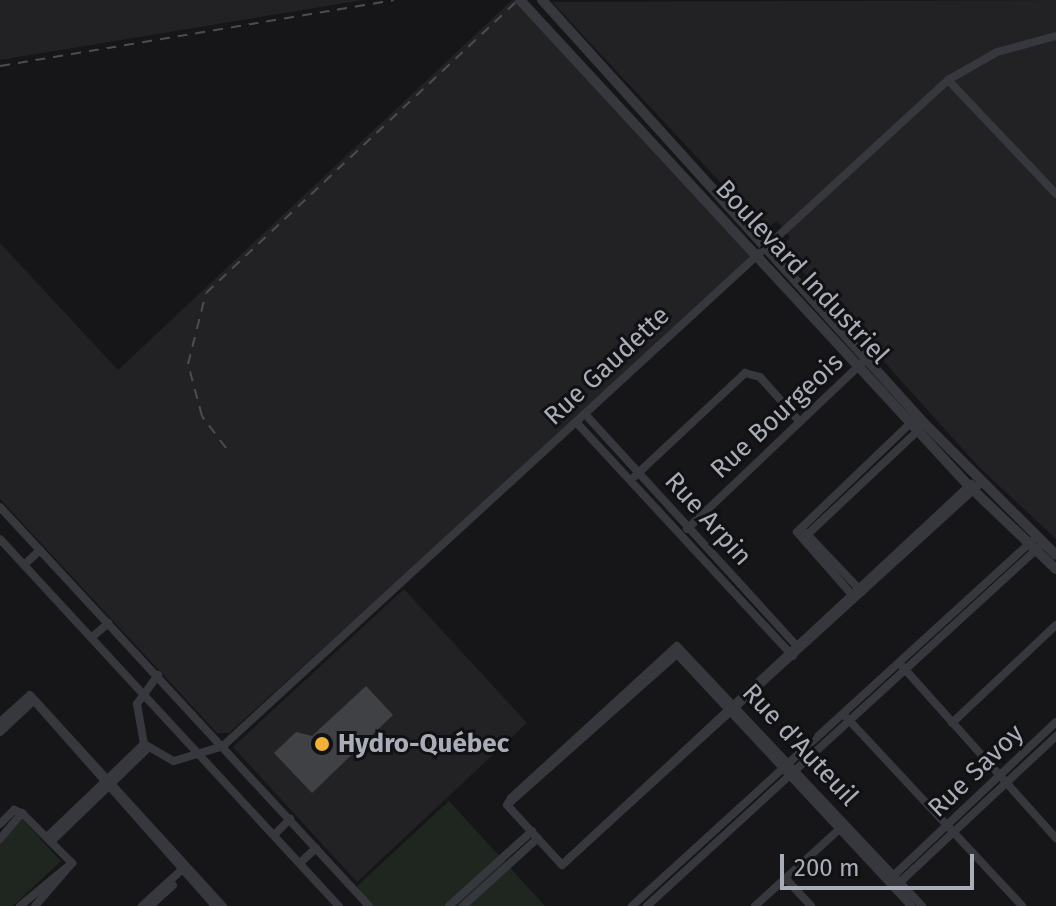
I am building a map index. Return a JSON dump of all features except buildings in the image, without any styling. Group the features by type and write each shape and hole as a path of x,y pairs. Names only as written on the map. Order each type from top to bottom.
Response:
{"street":[{"name":"Boulevard Industriel","path":"520,0 756,256 862,362"},
{"name":"Boulevard Industriel","path":"542,0 767,247 918,424 1056,569"},
{"name":"Rue Gaudette","path":"203,757 223,746 948,80 997,52 1056,36"},
{"path":"600,85 612,77"},
{"path":"948,80 1056,194"},
{"path":"656,146 669,138"},
{"path":"687,181 699,172"},
{"name":"Rue Bourgeois","path":"681,534 862,362"},
{"path":"631,480 745,373 760,377 800,422"},
{"name":"Rue Arpin","path":"585,414 689,527 796,651"},
{"name":"Rue Arpin","path":"576,422 796,651"},
{"path":"797,532 918,424"},
{"path":"449,906 462,903 535,835 562,865 975,484"},
{"path":"809,533 852,486"},
{"path":"0,507 369,906"},
{"path":"797,532 858,594"},
{"path":"797,532 809,533 858,594"},
{"path":"0,539 339,906"},
{"name":"Boulevard Industriel","path":"1034,545 1056,555"},
{"path":"632,906 679,870 1034,545"},
{"path":"24,565 40,550"},
{"path":"91,638 108,623"},
{"path":"952,723 1056,625"},
{"name":"Rue d'Auteuil","path":"535,835 509,801 679,649 894,882 922,906"},
{"path":"902,666 1056,838"},
{"path":"158,675 142,691 137,715 146,746 174,761 203,757"},
{"path":"0,722 30,700"},
{"path":"0,732 30,700"},
{"path":"30,700 223,906"},
{"path":"846,717 1022,906"},
{"name":"Rue Savoy","path":"894,882 1055,724"},
{"name":"Rue Savoy","path":"1002,779 1056,736"},
{"path":"49,839 146,746"},
{"path":"0,824 14,810 22,813 72,863"},
{"path":"0,839 22,813"},
{"path":"274,835 290,819"},
{"path":"755,906 842,826"},
{"path":"300,863 316,848"},
{"path":"20,906 72,863"},
{"path":"35,906 72,863"},
{"path":"142,906 186,869"},
{"path":"150,906 186,869"},
{"path":"186,869 215,906"},
{"path":"647,906 679,870"},
{"path":"785,878 811,906"},
{"name":"Rue d'Auteuil","path":"894,882 911,906"}],"shaded area":[{"path":"0,0 363,0 0,60"},
{"path":"512,0 523,0 756,257 229,733 217,733 0,499 0,243 118,370"},
{"path":"1056,0 1056,539 979,467 782,249 790,237 777,221 765,230 552,2"},
{"path":"404,589 527,723 357,882 233,747"},
{"path":"449,801 545,906 371,906 354,889"},
{"path":"22,819 61,861 13,906 0,906 0,839"}],"railway":[{"path":"0,66 394,0"},
{"path":"226,448 202,416 188,364 206,293 518,0"}],"place":[{"name":"Hydro-Québec","path":"322,744"}]}
